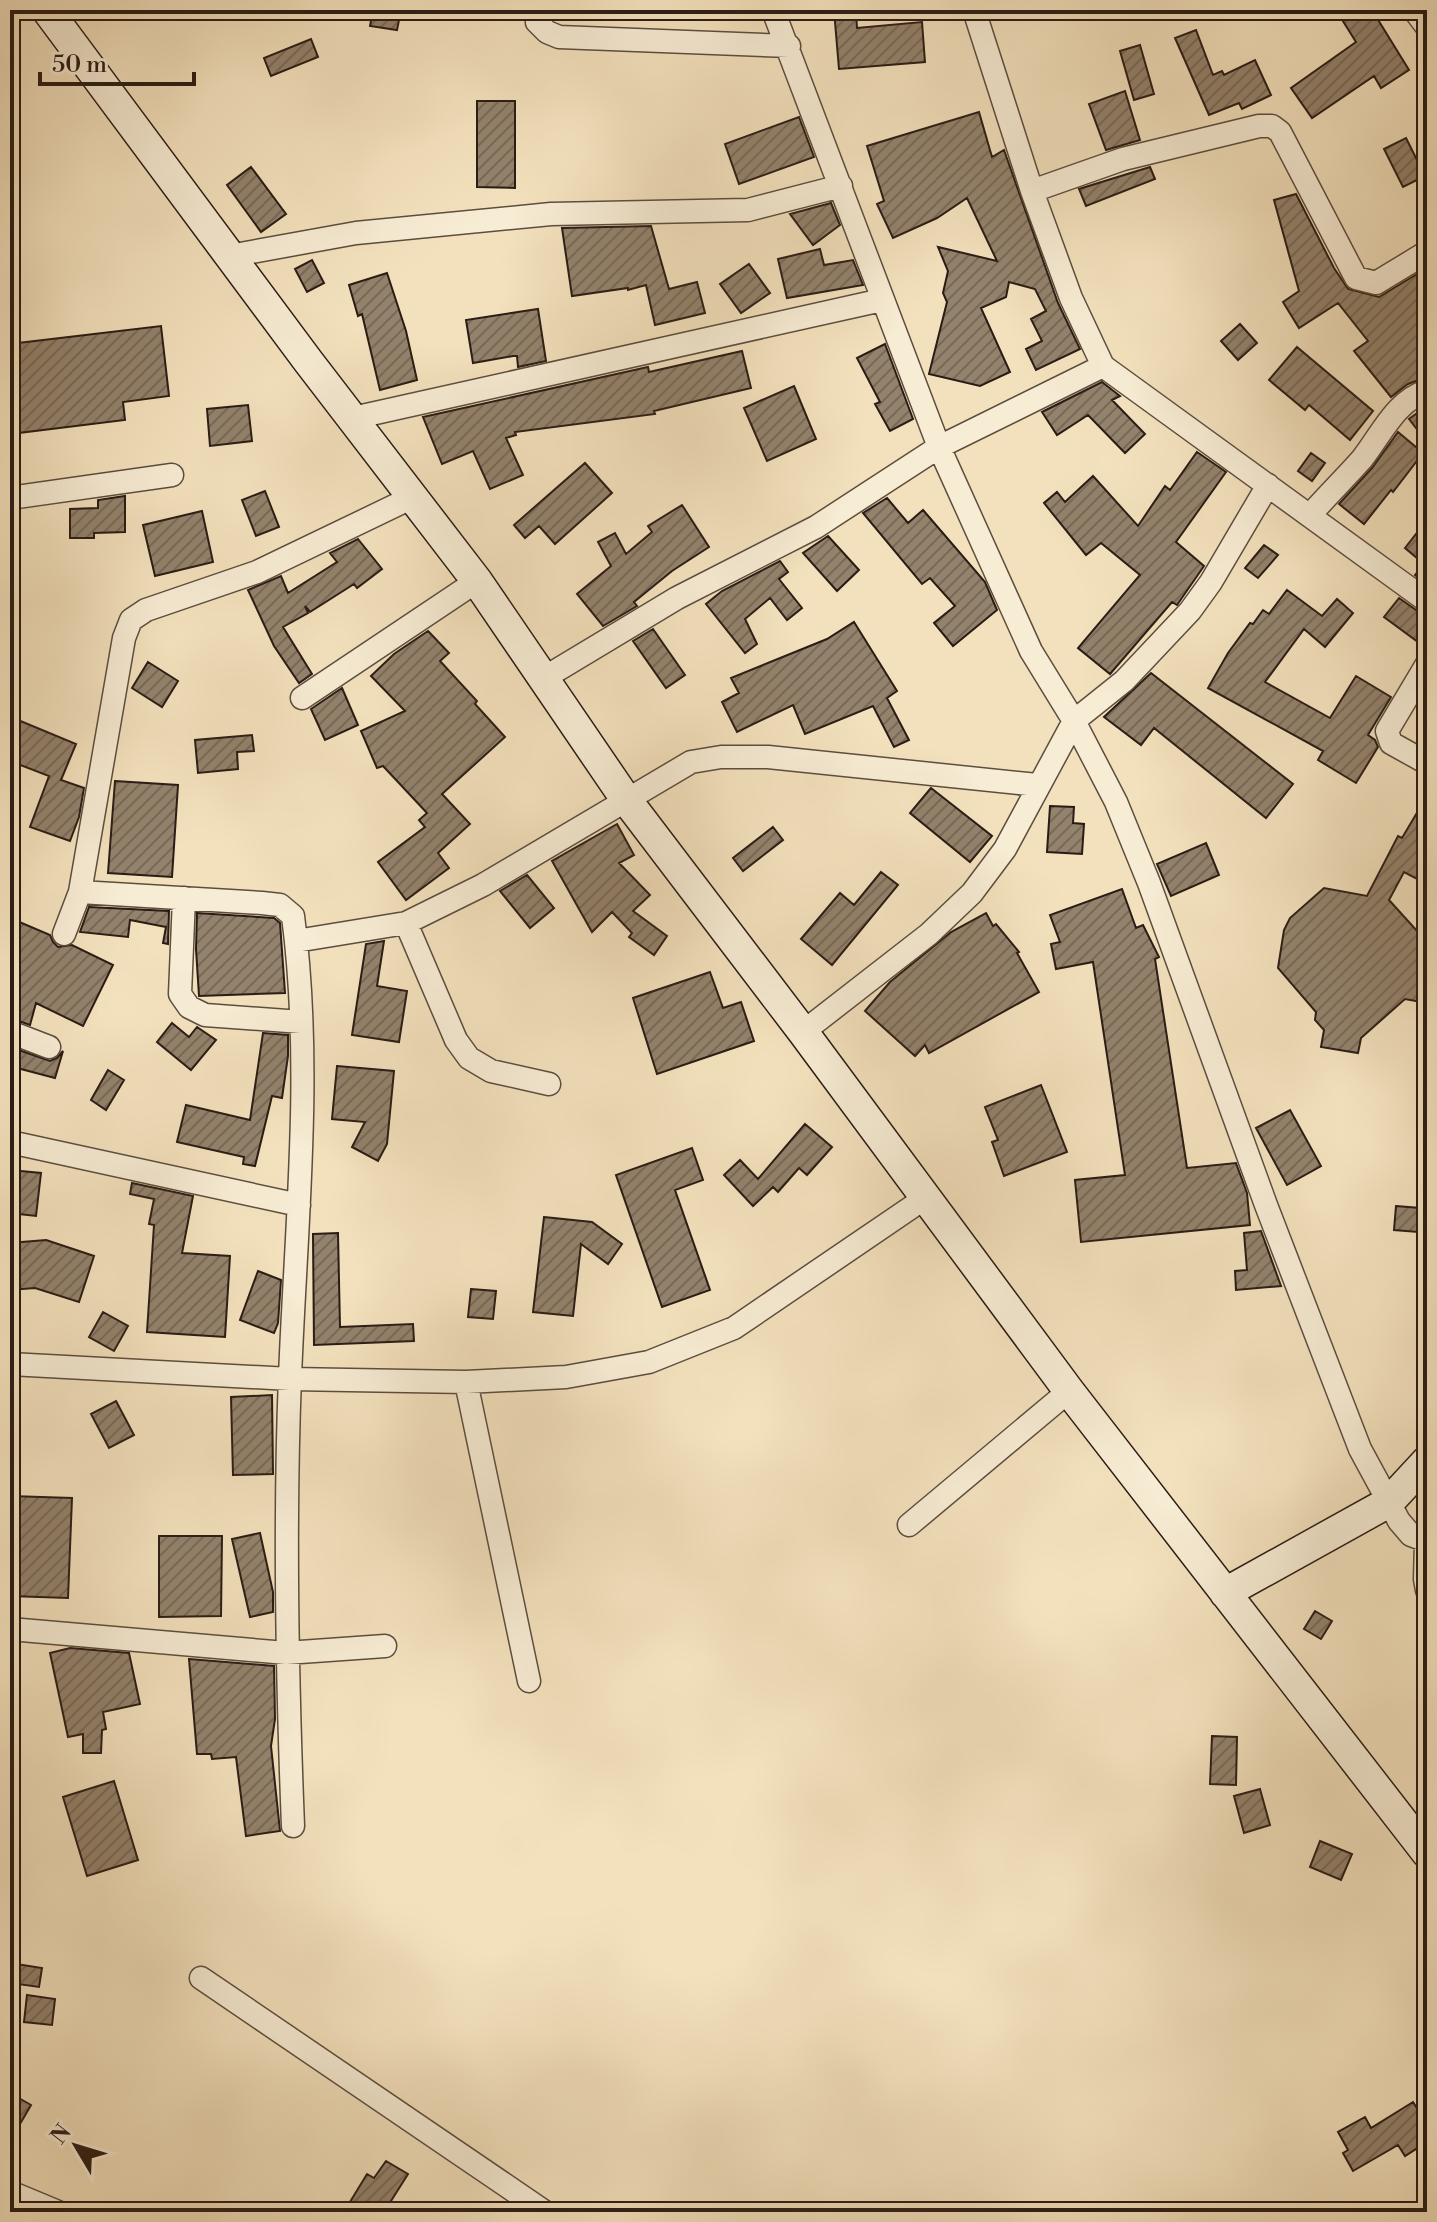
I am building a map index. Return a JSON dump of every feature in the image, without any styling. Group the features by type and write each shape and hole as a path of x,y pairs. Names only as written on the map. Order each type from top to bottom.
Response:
{"main road":[{"path":"47,10 229,256 477,581 625,798 1069,1391 1425,1846"},
{"path":"1225,1593 1389,1502 1427,1461"}],"street":[{"path":"538,10 537,22 547,32 559,37 789,46"},
{"path":"773,10 939,447 1031,651 1074,721 1116,802 1360,1449 1399,1521 1411,1535 1427,1541 1427,1590"},
{"path":"974,10 1032,191 1071,298 1103,366 1427,601"},
{"path":"1414,10 1427,27"},
{"path":"1032,191 1123,159 1259,126 1272,126 1280,132 1356,278 1376,283 1427,252"},
{"path":"229,256 356,233 551,214 748,210 841,186"},
{"path":"353,418 882,300"},
{"path":"544,678 677,598 816,527 939,447 1103,366"},
{"path":"1310,515 1362,458 1403,405 1415,395 1427,391"},
{"path":"10,498 172,475"},
{"path":"803,1032 929,934 972,893 1005,849 1074,721 1124,681 1190,611 1211,582 1268,485"},
{"path":"64,934 80,892 124,638 131,620 146,610 257,572 413,497"},
{"path":"302,698 477,581"},
{"path":"1427,664 1387,731 1391,743 1427,763"},
{"path":"296,941 406,923 483,885 625,798 691,762 721,757 768,757 1037,785"},
{"path":"80,892 280,905 293,916 304,1085 290,1379 286,1653 293,1826"},
{"path":"184,898 180,994 189,1007 205,1015 301,1022"},
{"path":"406,923 456,1040 469,1058 491,1071 549,1084"},
{"path":"10,1032 49,1047"},
{"path":"10,1142 299,1205"},
{"path":"10,1364 290,1379 466,1382 566,1377 649,1362 734,1328 925,1198"},
{"path":"466,1382 529,1681"},
{"path":"909,1525 1069,1391"},
{"path":"10,1629 286,1653 385,1646"},
{"path":"201,1978 517,2205 545,2212"},
{"path":"10,2192 58,2212"}],"building":[{"path":"373,10 401,10 397,30 370,26"},
{"path":"834,10 856,10 857,28 922,22 925,62 839,69"},
{"path":"1336,10 1372,10 1409,70 1381,88 1374,76 1312,118 1291,88 1356,42"},
{"path":"1196,30 1213,75 1222,71 1224,75 1255,60 1271,95 1242,109 1239,103 1209,115 1175,38"},
{"path":"311,39 318,57 271,76 264,58"},
{"path":"1140,45 1154,94 1134,100 1120,51"},
{"path":"1125,91 1140,140 1106,150 1089,104"},
{"path":"477,101 515,101 515,188 477,187"},
{"path":"979,112 992,157 1004,150 1058,303 1080,349 1036,370 1026,349 1042,341 1031,319 1046,311 1035,289 1009,282 1006,297 981,308 1010,372 980,386 929,374 947,302 943,293 948,271 938,247 997,261 967,198 937,218 893,238 877,204 884,201 867,146"},
{"path":"799,117 814,157 739,184 725,144"},
{"path":"1406,138 1425,176 1403,187 1384,149"},
{"path":"251,167 286,214 261,232 227,185"},
{"path":"1150,167 1155,179 1086,206 1079,189"},
{"path":"1296,194 1348,289 1379,297 1427,268 1427,377 1408,384 1391,397 1354,351 1368,341 1338,303 1299,328 1283,302 1299,291 1274,200"},
{"path":"831,203 840,225 813,245 790,214"},
{"path":"651,226 669,289 697,282 705,313 655,325 646,285 572,296 562,228"},
{"path":"820,249 824,265 853,260 863,285 787,298 778,259"},
{"path":"312,260 324,283 307,292 295,269"},
{"path":"749,264 770,293 741,313 720,284"},
{"path":"387,273 406,331 417,380 380,390 362,314 358,316 349,285"},
{"path":"538,309 546,361 518,367 517,356 513,356 473,363 466,320"},
{"path":"1240,324 1257,343 1238,360 1221,341"},
{"path":"161,326 169,396 123,402 125,420 10,434 10,344"},
{"path":"885,344 913,419 890,431 875,404 880,402 857,358"},
{"path":"1297,347 1373,411 1350,440 1309,405 1305,410 1269,380"},
{"path":"742,351 751,388 654,411 655,414 515,432 516,435 506,438 523,475 490,489 473,451 442,464 423,417 648,367 649,372"},
{"path":"1102,382 1120,396 1112,400 1145,434 1125,453 1088,415 1057,435 1042,412"},
{"path":"794,386 816,439 767,461 744,408"},
{"path":"248,405 252,441 210,446 207,409"},
{"path":"1427,406 1427,442 1409,419"},
{"path":"1398,432 1423,453 1364,524 1339,504 1372,468"},
{"path":"1197,452 1226,472 1176,542 1204,566 1177,605 1172,602 1110,674 1078,648 1140,575 1101,543 1086,555 1044,503 1057,492 1065,502 1093,476 1138,526 1165,486 1170,490"},
{"path":"1311,453 1325,463 1312,481 1298,471"},
{"path":"585,463 612,493 555,544 539,526 525,538 514,525"},
{"path":"265,491 279,527 256,536 242,500"},
{"path":"125,496 125,532 94,533 94,538 70,538 70,509 98,508 98,500"},
{"path":"887,498 908,523 923,510 985,582 997,610 953,646 934,623 955,606 930,578 922,584 863,513"},
{"path":"682,505 709,547 672,571 634,602 637,606 603,626 577,594 611,566 598,542 615,533 626,554 652,532 648,526"},
{"path":"202,511 213,562 155,576 143,525"},
{"path":"1427,520 1427,584 1415,575 1424,564 1405,548"},
{"path":"828,536 859,570 837,591 803,553"},
{"path":"358,539 382,569 357,588 354,584 310,612 305,606 308,613 283,627 312,674 299,683 274,646 248,590 281,576 288,593 337,562 330,553"},
{"path":"1264,545 1278,555 1258,578 1245,568"},
{"path":"780,561 788,572 779,579 802,608 787,620 770,598 745,619 757,644 745,653 706,604 722,591"},
{"path":"1287,590 1322,616 1337,599 1353,613 1325,647 1304,629 1265,682 1330,718 1356,676 1391,697 1368,735 1378,747 1356,783 1318,760 1323,751 1208,688 1250,623 1253,624 1263,610 1269,614"},
{"path":"1399,598 1427,615 1427,629 1418,642 1384,617"},
{"path":"854,622 897,691 887,698 909,740 894,747 873,706 805,734 793,705 737,732 722,702 739,693 731,678 827,639"},
{"path":"653,629 685,675 666,688 633,641"},
{"path":"428,631 449,653 440,661 505,737 442,794 470,824 438,853 449,868 406,900 378,862 425,827 419,820 427,813 383,766 377,768 361,731 405,711 371,676 394,654"},
{"path":"148,662 178,681 162,707 132,688"},
{"path":"1151,673 1293,784 1266,818 1154,728 1141,745 1104,717"},
{"path":"342,688 358,725 325,740 311,709"},
{"path":"18,720 76,744 61,780 84,788 79,817 70,841 30,827 49,776 10,761 10,739"},
{"path":"252,735 254,751 237,752 238,769 198,773 195,740"},
{"path":"115,781 178,785 172,877 108,873"},
{"path":"931,788 992,836 970,862 910,813"},
{"path":"1427,796 1427,884 1404,872 1389,900 1427,942 1427,1003 1405,999 1361,1038 1358,1053 1321,1047 1324,1030 1315,1020 1316,1012 1278,968 1284,930 1290,918 1324,888 1367,896 1398,836 1402,838"},
{"path":"1050,806 1074,807 1073,823 1084,824 1082,854 1047,852"},
{"path":"617,824 634,855 619,863 650,895 633,911 667,936 654,955 629,937 632,933 612,912 592,932 552,861"},
{"path":"773,827 783,840 743,871 733,858"},
{"path":"1206,843 1219,875 1171,896 1157,864"},
{"path":"881,872 898,885 832,965 801,939 840,893 854,905"},
{"path":"527,875 554,908 530,928 500,891"},
{"path":"1122,889 1136,928 1143,925 1159,957 1155,959 1187,1168 1236,1163 1247,1193 1250,1225 1081,1242 1075,1180 1125,1175 1093,962 1056,969 1051,944 1060,942 1050,915"},
{"path":"89,907 169,911 168,944 163,943 166,927 130,920 128,937 80,932"},
{"path":"197,913 274,918 280,923 285,993 199,996"},
{"path":"986,913 993,926 996,924 1019,952 1039,992 929,1053 925,1045 915,1056 865,1011 890,982 951,932"},
{"path":"17,921 50,935 58,947 72,945 113,965 83,1026 36,1003 30,1025 10,1018 10,946"},
{"path":"384,941 377,986 407,991 399,1042 352,1035 366,944"},
{"path":"710,972 723,1008 741,1002 754,1041 657,1074 633,998"},
{"path":"172,1023 189,1037 197,1027 216,1040 191,1070 157,1042"},
{"path":"263,1033 288,1035 288,1056 282,1098 272,1096 255,1166 243,1164 244,1157 177,1142 186,1105 250,1120"},
{"path":"10,1047 50,1061 63,1051 55,1078 17,1068 14,1077 10,1077"},
{"path":"337,1066 394,1071 387,1144 378,1161 352,1147 365,1122 332,1119"},
{"path":"108,1070 124,1080 106,1110 91,1100"},
{"path":"1041,1085 1067,1152 1004,1176 992,1142 998,1140 985,1107"},
{"path":"1290,1110 1321,1166 1287,1185 1256,1128"},
{"path":"805,1124 832,1147 807,1175 799,1168 778,1192 773,1187 753,1206 724,1175 740,1160 758,1179"},
{"path":"692,1148 703,1180 675,1190 710,1290 662,1307 616,1175"},
{"path":"10,1170 41,1173 36,1216 10,1213"},
{"path":"132,1183 193,1196 182,1253 230,1256 225,1337 147,1332 154,1225 149,1224 154,1199 130,1194"},
{"path":"1396,1206 1420,1208 1419,1211 1427,1212 1427,1229 1418,1227 1418,1232 1394,1230"},
{"path":"544,1217 592,1222 622,1244 608,1264 581,1244 573,1316 533,1312"},
{"path":"1261,1231 1281,1286 1236,1290 1235,1271 1247,1270 1244,1233"},
{"path":"338,1233 340,1327 413,1324 414,1341 314,1345 313,1234"},
{"path":"46,1240 94,1256 79,1302 35,1288 10,1290 10,1243"},
{"path":"258,1271 281,1280 278,1323 274,1333 240,1320"},
{"path":"471,1289 496,1291 493,1319 468,1317"},
{"path":"103,1312 128,1326 114,1351 89,1337"},
{"path":"272,1395 273,1474 233,1475 231,1397"},
{"path":"116,1401 134,1435 109,1448 91,1414"},
{"path":"10,1496 72,1498 68,1598 10,1596"},
{"path":"260,1533 273,1592 273,1612 250,1617 232,1539"},
{"path":"159,1536 222,1536 221,1616 159,1617"},
{"path":"1315,1611 1332,1621 1321,1639 1304,1629"},
{"path":"70,1648 129,1653 140,1704 103,1712 106,1729 102,1730 101,1753 83,1753 83,1734 68,1737 50,1653"},
{"path":"189,1659 274,1666 275,1719 271,1746 280,1831 246,1836 236,1757 212,1759 211,1754 197,1754"},
{"path":"1212,1736 1237,1737 1236,1785 1210,1784"},
{"path":"114,1781 138,1860 87,1876 63,1797"},
{"path":"1260,1789 1270,1825 1244,1833 1234,1796"},
{"path":"1320,1841 1352,1854 1341,1880 1310,1867"},
{"path":"10,1963 42,1968 39,1987 10,1983"},
{"path":"27,1995 55,1999 52,2025 24,2022"},
{"path":"10,2093 31,2105 10,2141"},
{"path":"1413,2102 1427,2124 1427,2142 1405,2156 1398,2145 1353,2171 1343,2153 1348,2150 1338,2132 1365,2117 1371,2128"},
{"path":"386,2161 408,2174 384,2212 366,2212 350,2202 367,2174 374,2178"}]}
